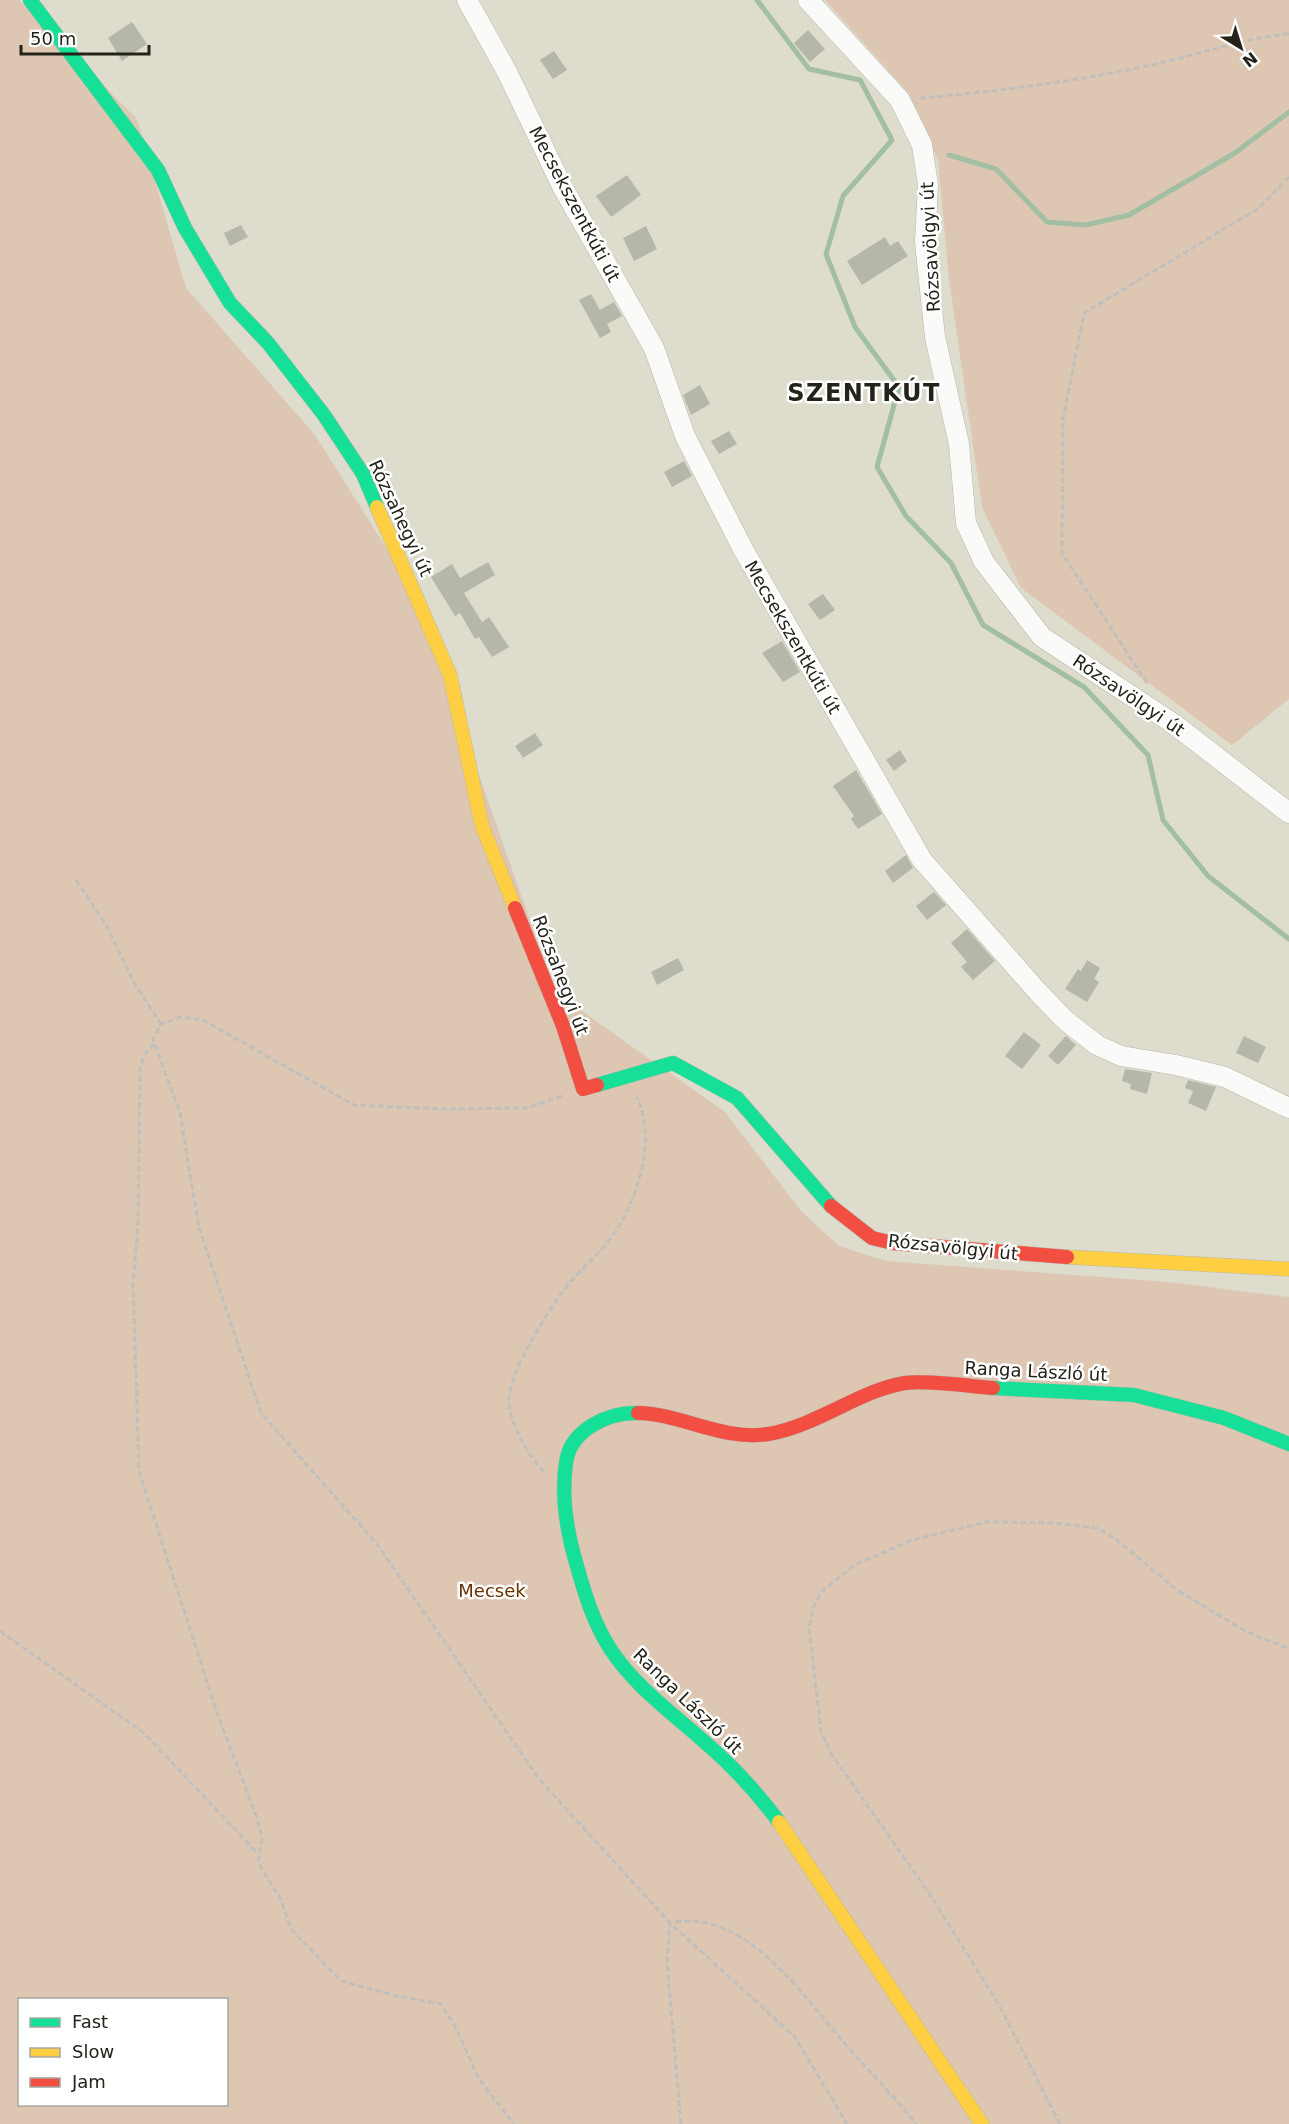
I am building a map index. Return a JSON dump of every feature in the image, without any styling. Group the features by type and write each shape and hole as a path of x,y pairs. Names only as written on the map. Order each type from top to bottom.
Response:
{"street":[{"name":"Rózsahegyi út","path":"30,0 158,170 185,228 230,303 268,343 324,415 363,474 450,675 482,826 563,1026 583,1089"},
{"name":"Mecsekszentkúti út","path":"467,0 507,72 562,186 654,348 685,435 744,551 922,860 1038,992 1065,1020 1097,1045 1121,1056 1176,1065 1225,1077 1289,1108"},
{"name":"Rózsavölgyi út","path":"808,0 900,100 922,145 928,185 925,242 935,337 959,444 966,524 984,562 1042,637 1174,724 1289,813"},
{"name":"Rózsavölgyi út","path":"583,1089 673,1063 737,1098 769,1133 819,1196 852,1225 872,1238 893,1243 999,1253 1289,1269"},
{"name":"Ranga László út","path":"982,2124 809,1864 770,1811 738,1774 632,1677 609,1648 596,1621 576,1562 563,1494 566,1455 574,1442 590,1427 607,1417 651,1412 725,1432 766,1434 790,1429 887,1387 906,1383 1134,1395 1224,1418 1289,1444"}],"path":[{"path":"900,100 995,92 1168,61 1255,37 1289,34"},
{"path":"1150,687 1062,553 1063,419 1084,312 1260,208 1289,177"},
{"path":"76,880 107,926 133,981 161,1024"},
{"path":"583,1089 527,1108 443,1109 354,1105 203,1020 180,1017 161,1024 153,1039 180,1113 199,1228 261,1413 377,1544 539,1779 670,1923 795,2037 847,2124"},
{"path":"154,1044 144,1055 140,1068 138,1225 133,1283 140,1471 208,1686 257,1818 262,1839 258,1862 281,1900 291,1929 342,1981 397,1996 441,2004 457,2030 479,2079 514,2124"},
{"path":"563,1494 528,1452 518,1435 509,1399 526,1350 565,1289 617,1229 632,1199 645,1159 645,1130 639,1101 628,1076"},
{"path":"1060,2124 999,2005 927,1890 832,1755 821,1732 809,1628 813,1608 821,1592 837,1577 855,1565 912,1540 986,1522 1054,1523 1096,1528 1177,1590 1245,1631 1289,1649"},
{"path":"0,1631 144,1733 258,1854"},
{"path":"670,1923 685,1919 714,1924 756,1947 782,1971 916,2124"},
{"path":"670,1923 667,1962 681,2124"}],"green space":[{"name":"Mecsek","path":"0,0 19,0 137,119 186,288 315,435 416,595 555,992 725,1112 801,1211 839,1246 886,1261 1169,1282 1289,1297 1289,2124 0,2124"},
{"path":"825,0 1289,0 1289,699 1232,745 1021,588 982,507 949,280 938,160 904,88"}],"building":[{"path":"132,22 147,44 122,61 108,38"},
{"path":"808,30 825,49 810,62 794,43"},
{"path":"554,51 567,70 553,79 540,60"},
{"path":"627,175 641,195 611,217 596,196"},
{"path":"241,225 248,237 230,246 224,233"},
{"path":"646,226 657,249 634,261 623,238"},
{"path":"885,237 890,246 898,241 908,256 862,285 847,261"},
{"path":"591,294 600,310 614,302 622,316 607,324 611,332 600,338 579,300"},
{"path":"700,385 710,404 691,415 683,395"},
{"path":"729,431 737,444 719,454 711,441"},
{"path":"684,461 692,476 672,487 664,472"},
{"path":"488,562 495,575 464,593 482,622 489,617 509,647 492,657 479,637 475,639 460,613 455,616 431,577 452,564 460,578"},
{"path":"823,594 835,610 820,620 808,604"},
{"path":"782,641 800,672 783,682 762,653"},
{"path":"535,733 543,745 523,758 515,746"},
{"path":"900,750 907,761 894,771 886,760"},
{"path":"856,770 882,814 858,829 851,819 854,816 833,786"},
{"path":"906,855 913,868 893,883 885,871"},
{"path":"934,892 946,905 927,920 916,906"},
{"path":"967,929 995,961 973,980 961,967 967,962 951,943"},
{"path":"678,958 684,970 657,985 651,972"},
{"path":"1087,960 1100,968 1094,979 1099,982 1087,1002 1065,989 1078,969 1081,971"},
{"path":"1024,1032 1041,1045 1022,1069 1005,1056"},
{"path":"1066,1036 1076,1045 1058,1065 1048,1056"},
{"path":"1244,1036 1266,1047 1258,1063 1236,1053"},
{"path":"1125,1069 1152,1073 1147,1094 1130,1089 1131,1084 1122,1081"},
{"path":"1188,1080 1216,1087 1206,1111 1188,1103 1193,1091 1185,1088"}],"waterway":[{"path":"757,0 809,69 860,80 892,140 843,196 826,254 855,327 899,387 877,467 906,516 951,563 983,625 1084,687 1148,755 1163,820 1208,876 1289,939"},
{"path":"949,155 996,169 1047,222 1086,225 1129,215 1235,153 1289,112"}],"traffic: fast":[{"path":"30,0 158,170 185,228 230,303 268,343 324,415 363,474 377,507"},
{"path":"597,1085 673,1063 737,1098 831,1206"},
{"path":"993,1388 1134,1395 1224,1418 1289,1444"},
{"path":"638,1413 615,1416 592,1425 575,1441 569,1451 564,1489 566,1515 573,1553 587,1598 605,1640 632,1677 728,1763 779,1822"}],"traffic: slow":[{"path":"377,507 450,675 482,826 515,908"},
{"path":"1067,1257 1289,1269"},
{"path":"779,1822 982,2124"}],"traffic: jam":[{"path":"515,908 563,1026 583,1089 597,1085"},
{"path":"831,1206 872,1238 893,1243 1067,1257"},
{"path":"638,1413 654,1414 734,1434 768,1434 804,1424 872,1393 905,1383 937,1383 993,1388"}],"district":[{"name":"SZENTKÚT","path":"864,393"}]}
